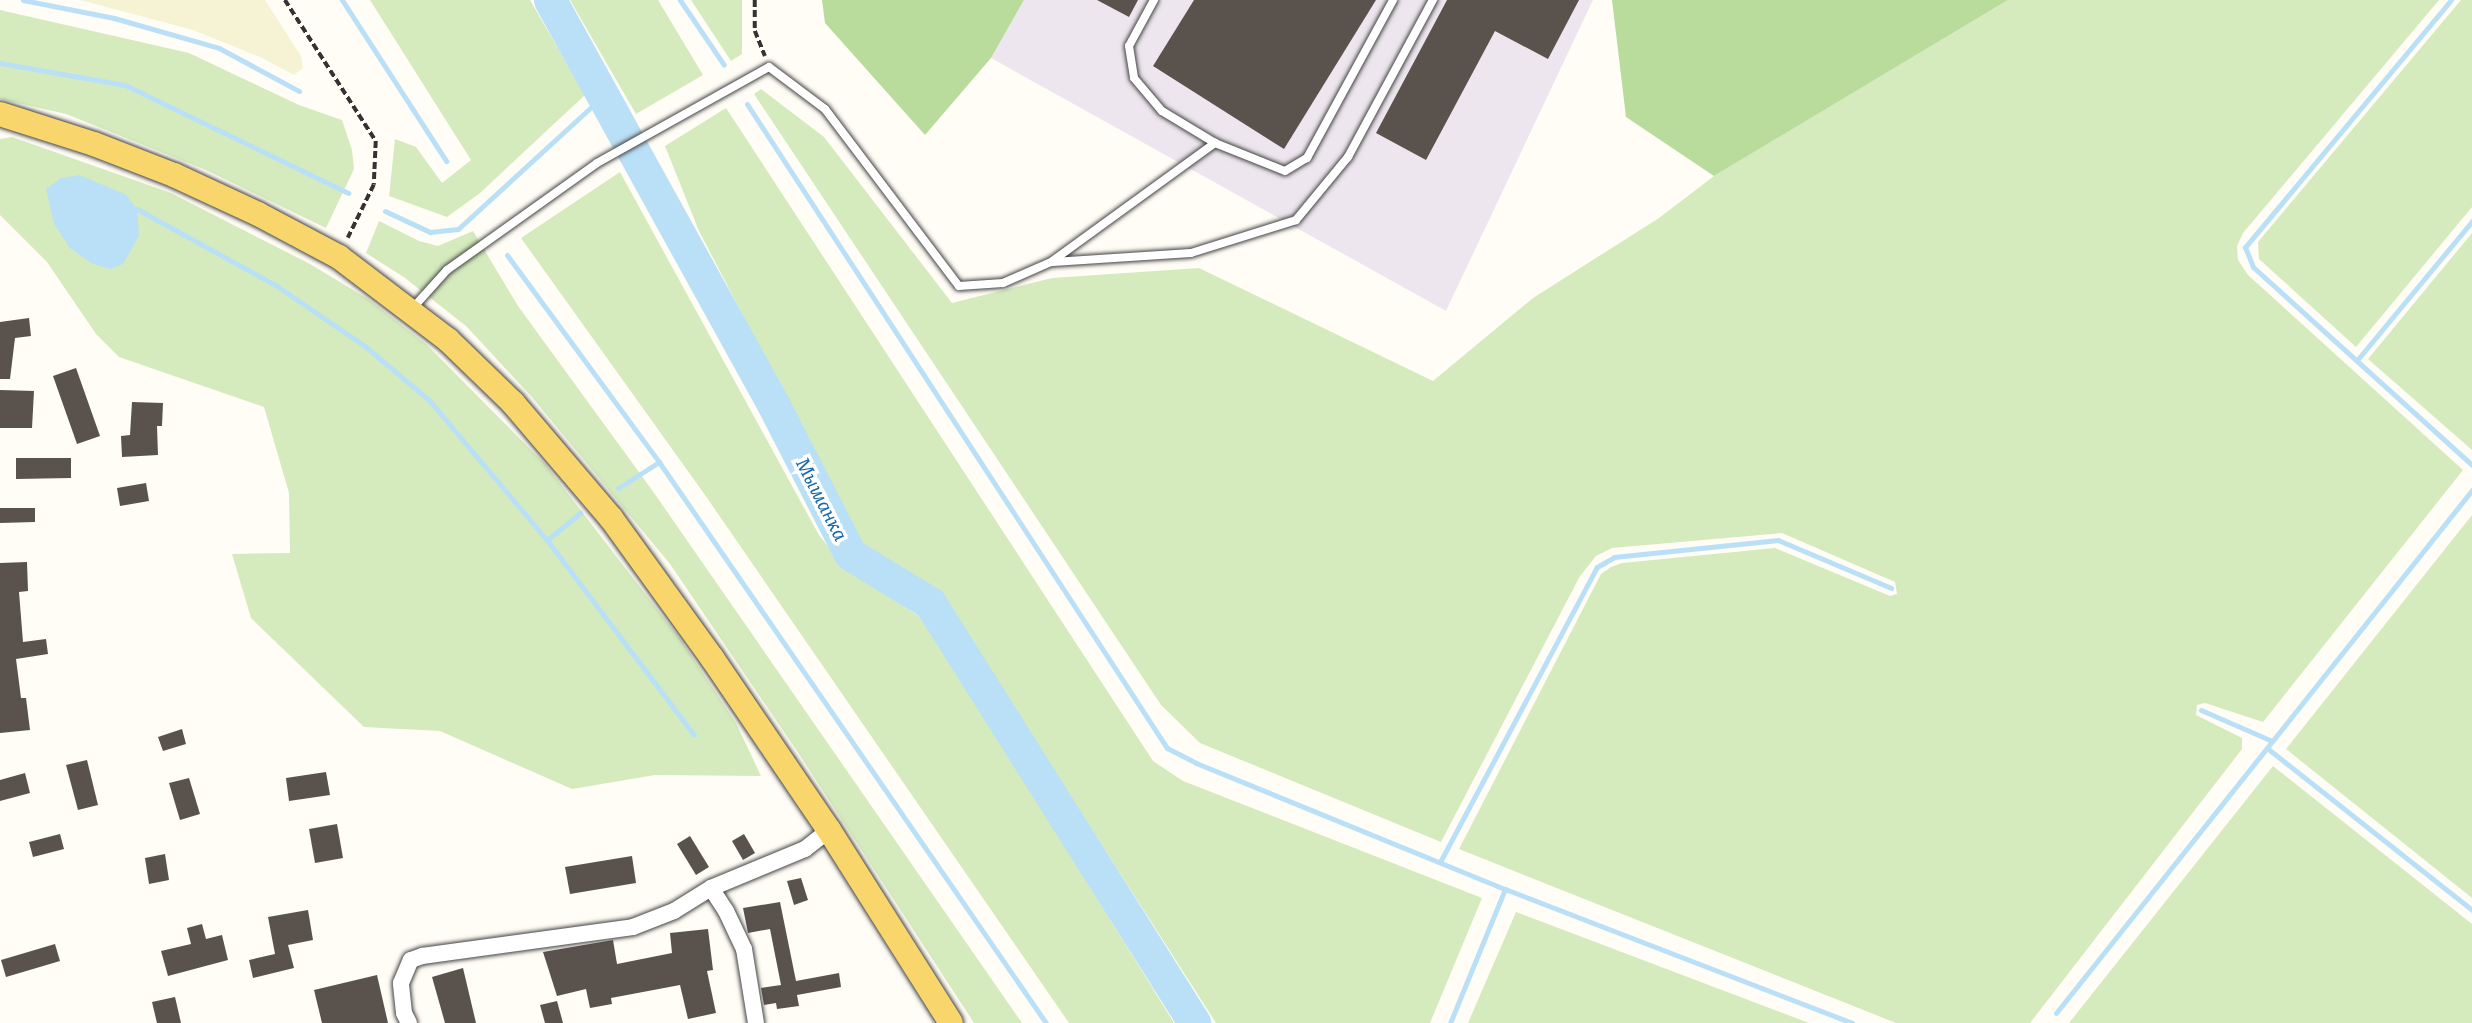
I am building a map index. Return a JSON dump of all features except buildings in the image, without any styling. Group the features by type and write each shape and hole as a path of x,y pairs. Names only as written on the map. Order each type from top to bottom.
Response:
{"main road":[{"path":"0,114 94,144 174,175 258,214 339,257 447,340 513,403 611,518 712,658 829,830 951,1023"}],"street":[{"path":"409,1023 404,1013 401,983 411,960 422,956 633,927 674,911 711,888 805,849 829,830"},
{"path":"711,888 726,911 744,950 756,1023"}],"lane":[{"path":"1154,0 1129,46 1134,78 1162,111 1215,143 1285,170 1307,158 1393,0"},
{"path":"1051,262 1191,253 1296,220 1348,157 1433,0"},
{"path":"410,312 447,270 597,163 769,67 824,109 960,286 1003,283 1051,262 1215,143"}],"path":[{"path":"285,0 376,141 374,185 339,257"},
{"path":"755,0 755,31 769,67"}],"shaded area":[{"path":"80,0 265,0 301,56 303,68 294,75 262,58 193,30"},
{"path":"1024,0 1593,0 1446,311 991,58"}],"green space":[{"path":"370,0 530,0 585,95 480,193 447,217 389,196 395,139 416,147 442,183 471,160"},
{"path":"570,0 658,0 703,75 636,114"},
{"path":"691,0 742,0 742,54 731,61"},
{"path":"822,0 1024,0 991,58 925,135 825,23"},
{"path":"1612,0 2008,0 1714,176 1626,117"},
{"path":"2008,0 2439,0 2243,233 2237,246 2238,260 2248,275 2463,470 2263,722 2205,703 2197,705 2196,715 2242,738 2242,749 2030,1023 1896,1023 1459,849 1601,574 1611,567 1622,563 1775,548 1890,596 1897,594 1895,582 1782,533 1612,548 1596,556 1580,576 1441,842 1200,743 1161,705 754,94 761,89 824,137 952,303 1052,278 1199,268 1433,381 1533,298 1659,218 1714,176"},
{"path":"2461,0 2472,0 2472,207 2356,347 2259,259 2258,242"},
{"path":"0,10 189,53 299,105 342,120 352,150 354,169 326,228 206,170 66,114 0,99"},
{"path":"726,108 1153,761 1183,781 1482,898 1430,1023 1216,1023 943,597 919,579 873,555 857,535 699,231 665,146"},
{"path":"12,137 171,193 310,264 368,299 426,344 545,464 680,639 736,723 761,776 655,775 572,789 440,731 364,727 251,618 232,554 290,553 289,493 264,407 119,357 96,334 47,262 0,215 0,139"},
{"path":"620,172 819,535 845,568 926,621 1174,1023 1069,1023 705,495 521,238"},
{"path":"379,221 419,241 438,246 473,231 518,306 652,490 1022,1023 974,1023 799,754 670,564 531,396 466,326 405,278 366,253"},
{"path":"2472,233 2472,450 2368,359"},
{"path":"2472,515 2472,898 2286,749"},
{"path":"2273,766 2472,924 2472,1023 2069,1023"},
{"path":"1516,912 1809,1023 1468,1023"}],"water":[{"path":"79,175 125,194 137,209 139,236 123,264 110,269 91,263 70,248 54,224 46,189 61,178"}],"waterway":[{"path":"23,0 114,18 219,48 299,91"},
{"path":"342,0 446,161"},
{"name":"Мышанка","path":"550,0 772,402 850,554 930,603 1194,1023"},
{"path":"680,0 724,65"},
{"path":"2451,0 2245,247 2253,267 2472,465"},
{"path":"0,63 125,85 348,193"},
{"path":"385,211 430,232 458,229 604,95"},
{"path":"747,104 1167,748 1196,763 1505,889 1852,1023"},
{"path":"137,209 277,286 366,347 429,400 547,540 694,735"},
{"path":"2358,359 2472,221"},
{"path":"507,255 659,462 1046,1023"},
{"path":"618,488 659,462"},
{"path":"2056,1013 2472,490"},
{"path":"547,540 580,513"},
{"path":"1440,862 1597,567 1614,557 1778,540 1891,588"},
{"path":"2201,710 2272,741"},
{"path":"2267,748 2472,910"},
{"path":"1450,1023 1505,889"}]}
